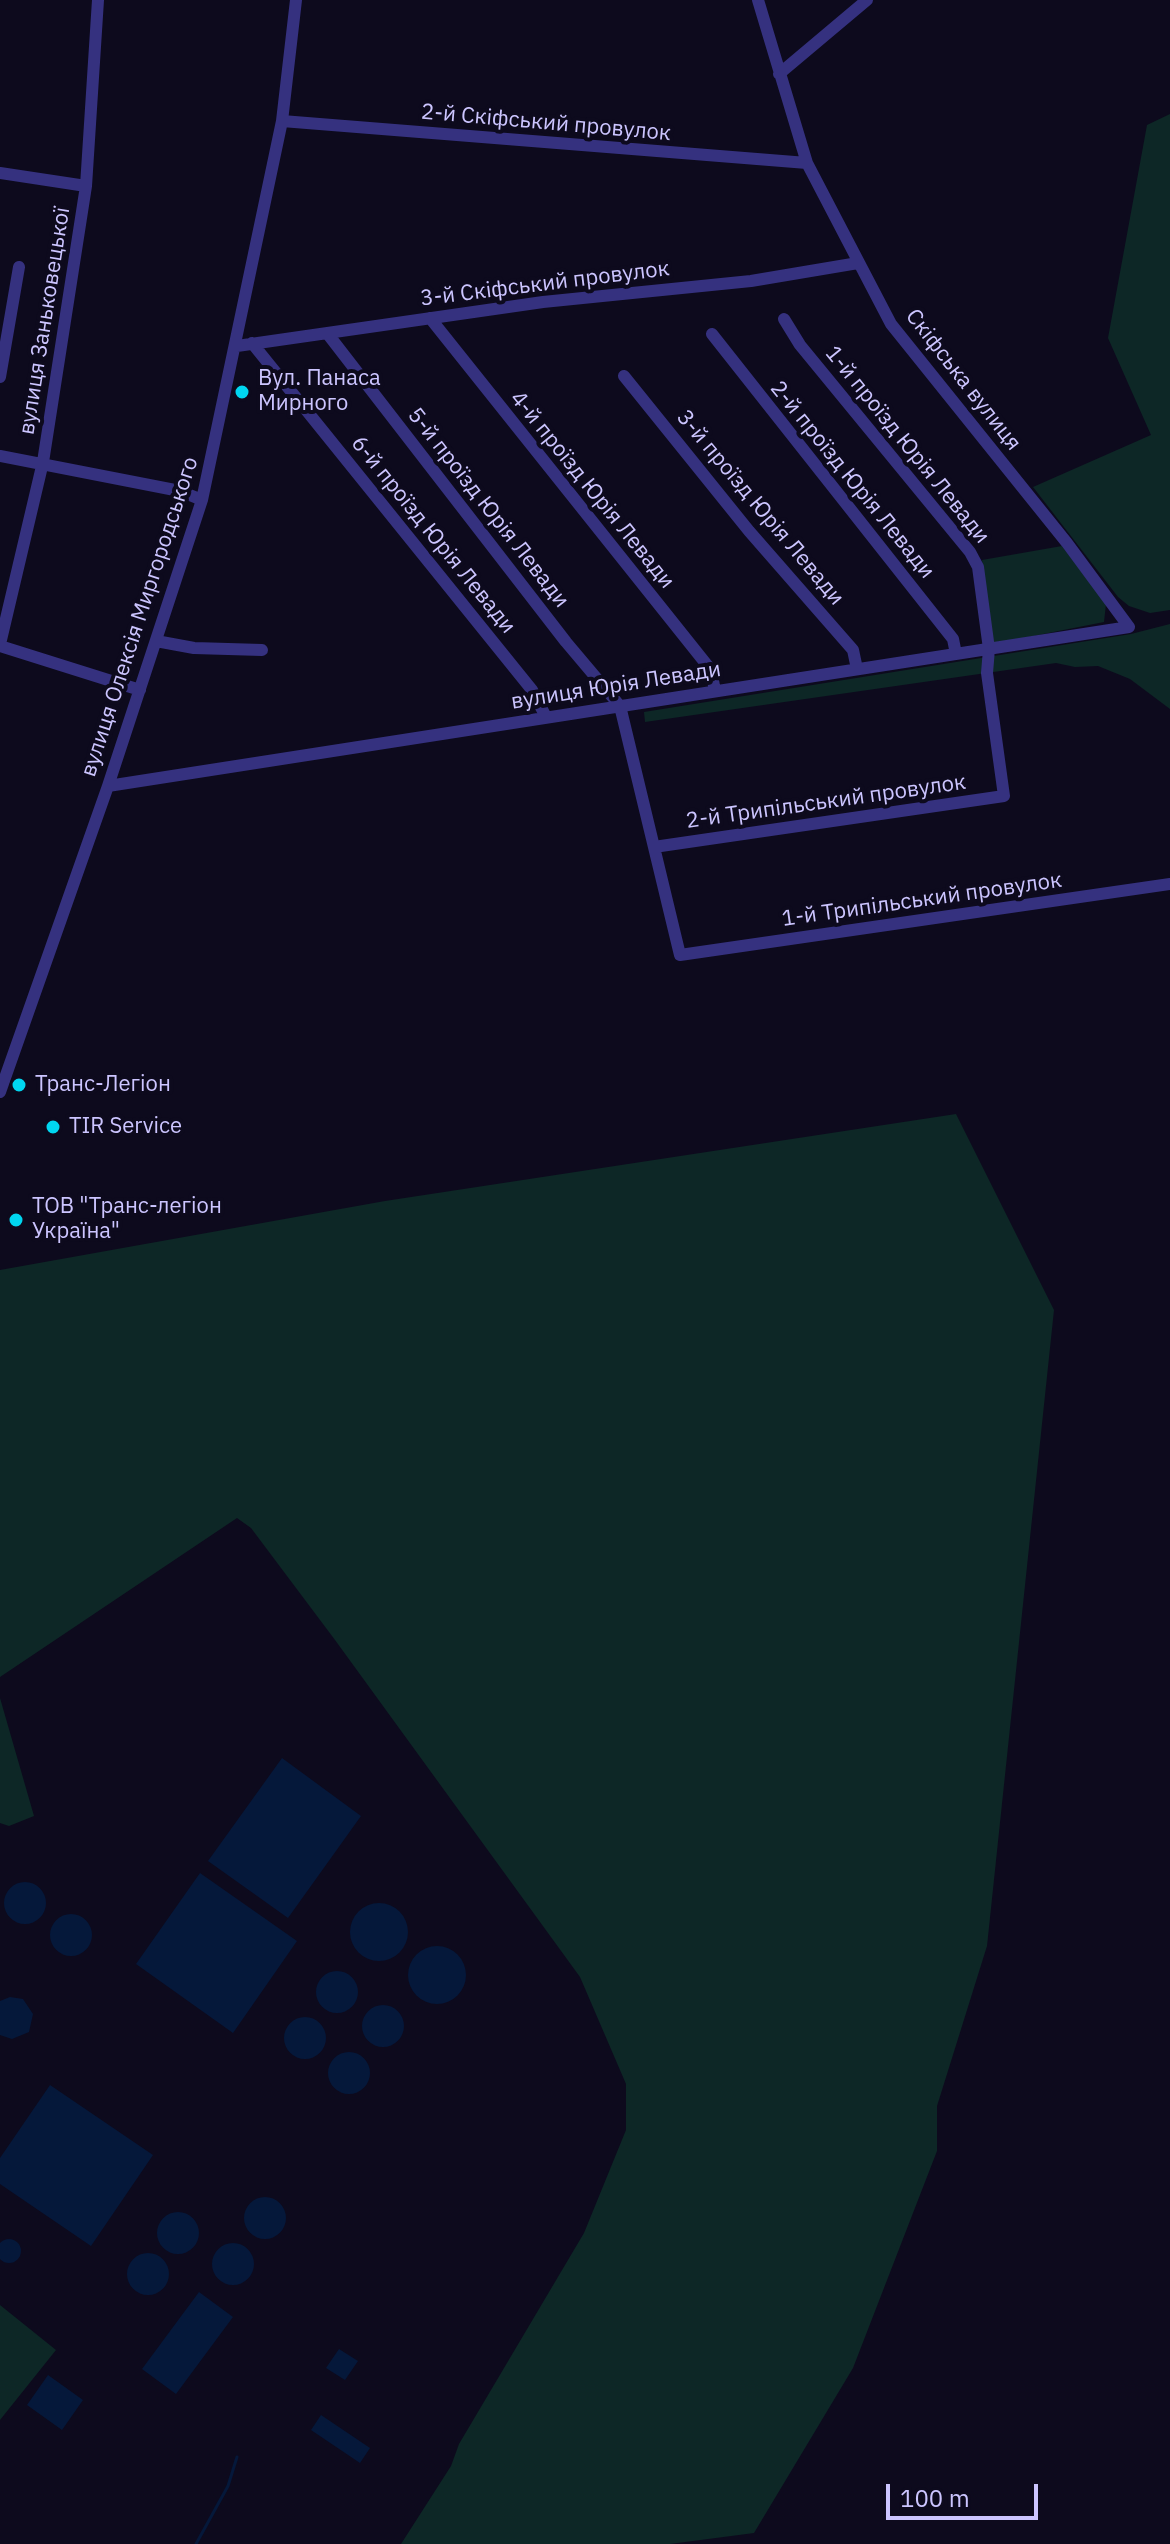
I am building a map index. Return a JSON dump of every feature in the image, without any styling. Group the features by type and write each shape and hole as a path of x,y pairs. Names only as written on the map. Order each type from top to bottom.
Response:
{"street":[{"name":"вулиця Заньковецької","path":"0,645 43,462 86,186 98,0"},
{"name":"вулиця Олексія Миргородського","path":"0,1092 108,786 202,500 237,346 282,121 296,0"},
{"name":"Скіфська вулиця","path":"758,0 807,163 891,324 1067,543 1129,627"},
{"path":"779,74 867,0"},
{"name":"2-й Скіфський провулок","path":"282,121 807,163"},
{"path":"0,173 86,186"},
{"name":"3-й Скіфський провулок","path":"237,346 543,302 751,281 858,263"},
{"path":"0,377 19,267"},
{"name":"4-й проїзд Юрія Левади","path":"430,318 711,670 715,691"},
{"name":"1-й проїзд Юрія Левади","path":"784,319 800,345 970,552 978,567 989,649 987,673 1004,796"},
{"name":"5-й проїзд Юрія Левади","path":"327,333 566,642 620,706"},
{"name":"2-й проїзд Юрія Левади","path":"712,334 953,639 956,654"},
{"name":"6-й проїзд Юрія Левади","path":"252,343 532,690 546,717"},
{"name":"3-й проїзд Юрія Левади","path":"624,376 749,531 853,650 857,669"},
{"path":"0,456 180,491 202,500"},
{"name":"вулиця Юрія Левади","path":"108,786 1129,627"},
{"path":"156,641 194,648 262,650"},
{"path":"0,645 140,690"},
{"path":"620,706 654,847"},
{"name":"2-й Трипільський провулок","path":"654,847 1004,796"},
{"name":"1-й Трипільський провулок","path":"654,847 680,955 1170,884"}],"green space":[{"path":"1170,114 1170,610 1150,613 1129,606 1118,597 1033,487 1151,435 1108,338 1147,125"},
{"path":"1062,546 1106,604 1104,622 993,644 982,560"},
{"path":"1170,624 1170,709 1130,679 1098,666 1075,667 1056,663 645,722 644,712 1131,634"},
{"path":"956,1114 1054,1310 987,1946 937,2106 937,2151 853,2368 754,2533 670,2544 401,2544 451,2466 459,2444 584,2233 626,2130 626,2084 580,1977 335,1640 251,1528 237,1518 0,1677 0,1270 385,1201"},
{"path":"0,1698 34,1816 9,1826 0,1823"},
{"path":"0,2305 56,2350 0,2420"}],"water":[{"path":"282,1758 361,1816 288,1918 208,1861"},
{"path":"200,1873 297,1941 233,2033 136,1964"},
{"path":"25,1882 40,1888 46,1903 40,1918 25,1924 10,1918 4,1903 10,1888"},
{"path":"379,1903 399,1912 408,1932 399,1952 379,1961 359,1952 350,1932 359,1912"},
{"path":"71,1914 86,1920 92,1935 86,1950 71,1956 56,1950 50,1935 56,1920"},
{"path":"437,1946 457,1955 466,1975 457,1995 437,2004 417,1995 408,1975 417,1955"},
{"path":"337,1971 352,1977 358,1992 352,2007 337,2013 322,2007 316,1992 322,1977"},
{"path":"10,1997 23,1999 33,2014 29,2032 12,2039 0,2035 0,2001"},
{"path":"383,2005 398,2011 404,2026 398,2041 383,2047 368,2041 362,2026 368,2011"},
{"path":"305,2017 320,2023 326,2038 320,2053 305,2059 290,2053 284,2038 290,2023"},
{"path":"349,2052 364,2058 370,2073 364,2088 349,2094 334,2088 328,2073 334,2058"},
{"path":"50,2085 153,2155 91,2246 0,2184 0,2158"},
{"path":"265,2197 280,2203 286,2218 280,2233 265,2239 250,2233 244,2218 250,2203"},
{"path":"178,2212 193,2218 199,2233 193,2248 178,2254 163,2248 157,2233 163,2218"},
{"path":"9,2239 18,2242 21,2251 18,2260 9,2263 0,2260 -3,2251 0,2242"},
{"path":"233,2243 248,2249 254,2264 248,2279 233,2285 218,2279 212,2264 218,2249"},
{"path":"148,2253 163,2259 169,2274 163,2289 148,2295 133,2289 127,2274 133,2259"},
{"path":"199,2292 233,2317 176,2394 142,2369"},
{"path":"339,2349 358,2361 345,2380 326,2368"},
{"path":"48,2375 83,2400 62,2430 27,2405"},
{"path":"321,2415 370,2448 360,2463 311,2430"}],"waterway":[{"path":"196,2544 228,2486 237,2457"}],"place":[{"name":"Вул. Панаса Мирного","path":"242,392"},
{"name":"Транс-Легіон","path":"19,1085"},
{"name":"TIR Service","path":"53,1127"},
{"name":"ТОВ \"Транс-легіон Україна\"","path":"16,1220"}]}
